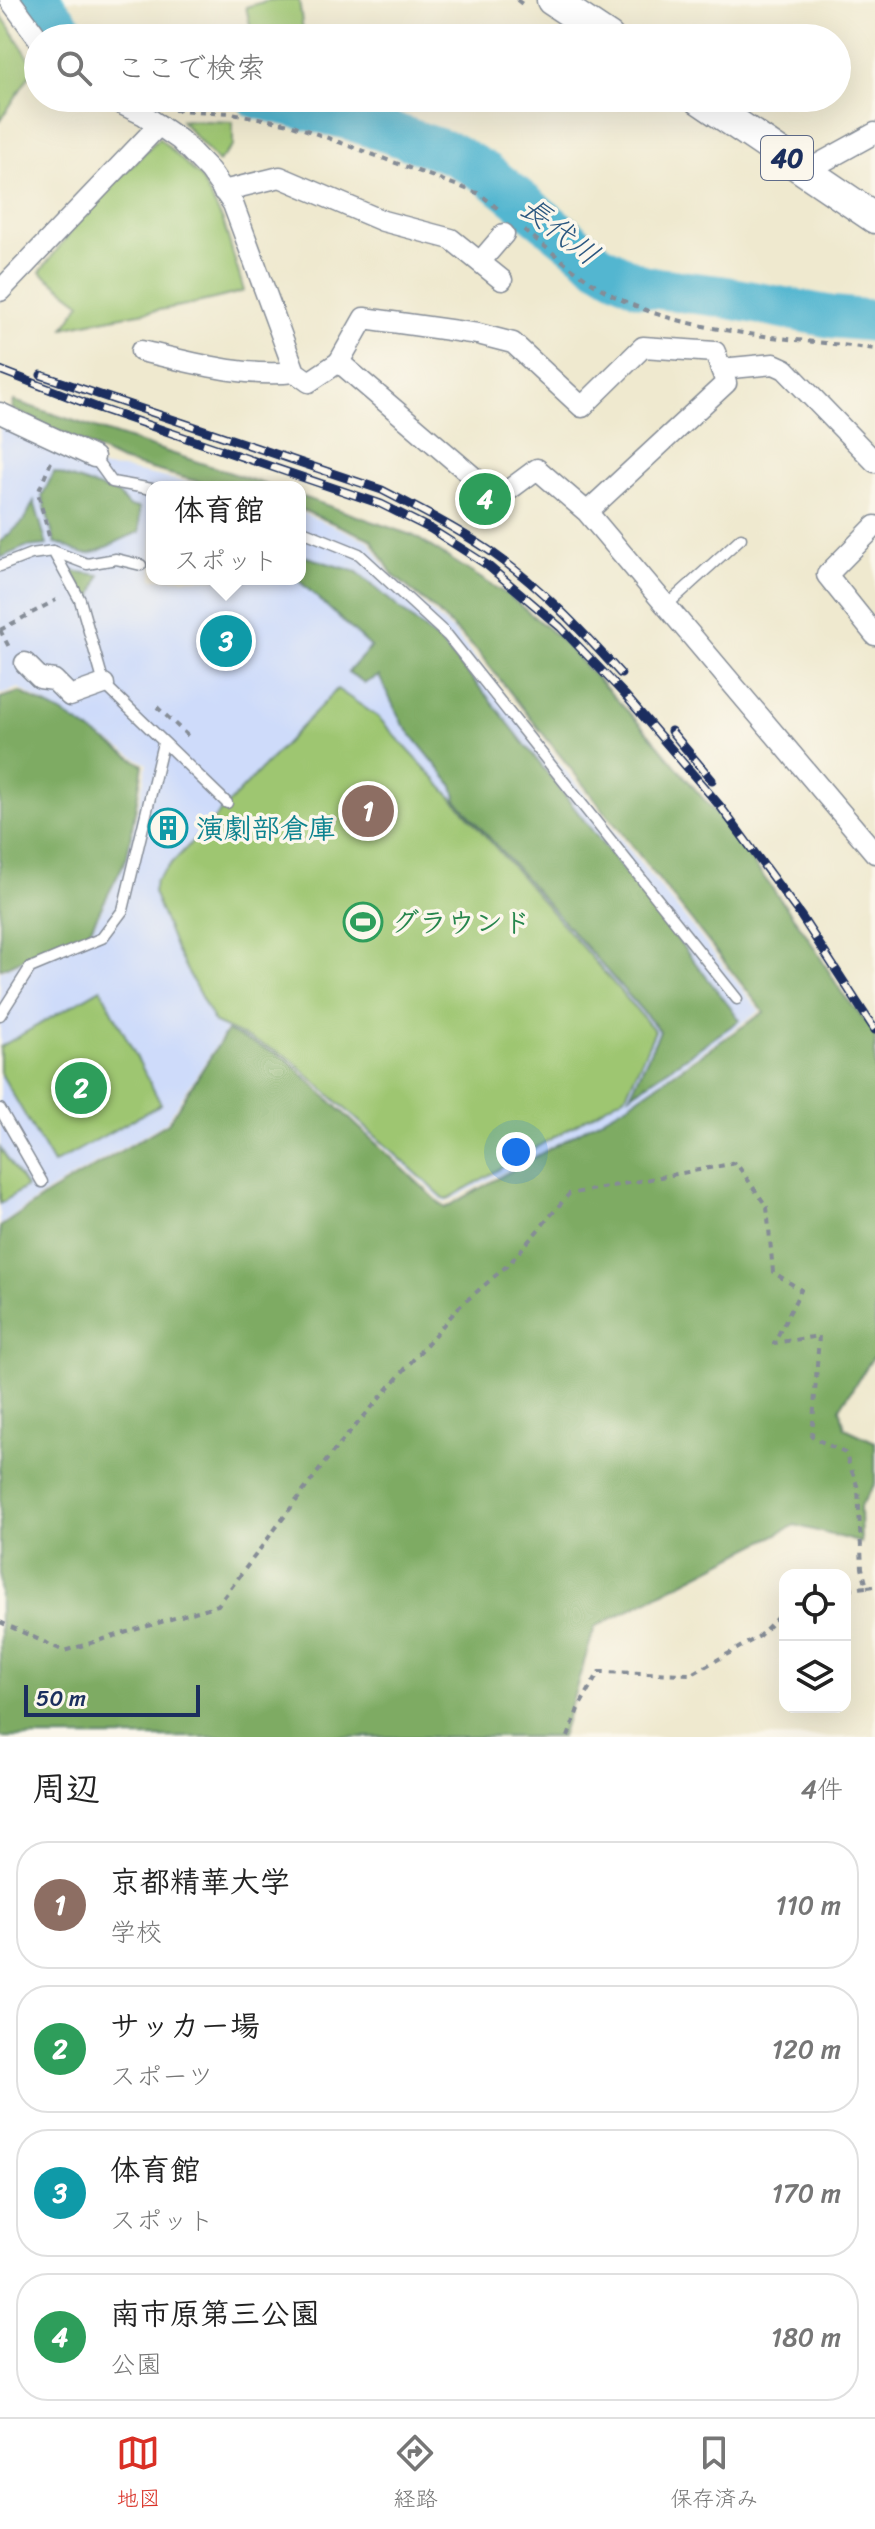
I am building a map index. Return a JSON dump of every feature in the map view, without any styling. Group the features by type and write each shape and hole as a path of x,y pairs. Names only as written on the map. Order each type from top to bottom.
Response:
{"main road":[{"path":"568,4 592,24"},
{"name":"40","path":"719,112 875,218"}],"street":[{"path":"10,0 28,24"},
{"path":"138,112 180,140 210,171 233,204 295,372 309,382 339,362 364,318 478,334 513,343 582,407 643,347 715,352 726,383 587,512"},
{"path":"0,291 159,125"},
{"path":"806,171 875,133"},
{"path":"223,191 280,177 383,221 451,239 502,280"},
{"path":"480,262 504,234"},
{"path":"141,351 211,367 277,374 295,372"},
{"path":"339,362 498,498 537,469 587,512 873,845"},
{"path":"721,369 774,364 785,369 875,462"},
{"path":"0,413 94,457"},
{"path":"875,526 827,575 875,635"},
{"path":"18,657 40,678 54,680 70,696 104,684"}],"lane":[{"path":"94,457 112,482 146,488"},
{"path":"306,532 359,554 448,636 737,999"},
{"path":"667,605 741,538"},
{"path":"53,551 80,600 104,684 227,803"},
{"path":"0,566 31,554 53,551 87,564 116,559 141,565"},
{"path":"0,1015 30,968 102,938 123,910 163,743"},
{"path":"0,1109 42,1182"}],"path":[{"path":"51,462 38,493 53,551"},
{"path":"18,657 0,630 56,600"},
{"path":"157,707 188,736"},
{"path":"0,1622 64,1651 218,1605 332,1453 459,1307 509,1264 569,1194 736,1163 767,1207 773,1272 801,1290 774,1343 819,1336 812,1437 845,1453 858,1488 862,1568 867,1587"},
{"path":"851,1588 875,1586"},
{"path":"568,1737 578,1709 599,1672 692,1674 758,1637 779,1616"}],"shaded area":[{"path":"0,427 90,467 123,469 182,481 146,481 146,585 306,585 306,515 369,541 390,575 453,631 760,1011 616,1112 445,1203 286,1057 226,1030 166,1122 47,1192 0,1225 0,971 91,931 128,858 147,764 19,688 0,694"}],"green space":[{"path":"270,0 299,0 302,24 250,24 246,7"},
{"path":"0,13 24,50 24,84 0,121"},
{"path":"181,120 233,122 233,146 218,162"},
{"path":"159,138 200,177 223,221 244,291 64,328 81,303 40,272 83,216"},
{"path":"14,401 255,481 196,481 121,461 12,409"},
{"path":"54,472 118,494 128,506 139,508 140,532 89,554 55,543 42,496"},
{"path":"306,498 414,536 509,596 557,636 649,734 723,822 806,934 842,993 875,1032 875,1354 840,1408 845,1428 875,1442 875,1484 860,1507 861,1543 795,1525 595,1627 561,1737 0,1737 0,1227 48,1194 168,1123 227,1031 285,1058 445,1208 630,1103 764,1012 478,652 393,575 371,539 306,512"},
{"path":"34,501 47,545 25,547 0,558 0,542 24,521"},
{"path":"306,557 357,572 442,645 487,696 740,1020 630,1095 660,1031 457,801 453,786 402,723 379,676 365,683 348,672 371,647 304,585 306,585"},
{"path":"72,571 100,575 90,604"},
{"name":"グラウンド","path":"337,689 378,717 655,1031 626,1095 446,1200 287,1056 215,1023 177,952 153,892 155,881"},
{"path":"20,692 65,715 143,765 127,857 90,930 0,969 0,698"},
{"path":"101,989 161,1104 53,1164 0,1072 0,1047"},
{"path":"0,1148 26,1187 0,1204"}],"waterway":[{"name":"長代川","path":"39,0 59,24"},
{"name":"長代川","path":"318,112 349,119 453,154 486,173 599,264 641,286 719,296 832,317 875,321"}],"railway":[{"path":"0,370 98,408 381,504 431,529 487,565 560,627 625,695 720,806 801,916 875,1030"},
{"path":"41,375 396,497 464,534 508,564 559,609 621,674"},
{"path":"671,731 712,780"}],"place":[{"name":"南市原第三公園","path":"485,499"},
{"name":"体育館","path":"226,641"},
{"name":"京都精華大学","path":"368,811"},
{"name":"演劇部倉庫","path":"168,828"},
{"name":"グラウンド","path":"363,922"},
{"name":"サッカー場","path":"81,1088"}]}
